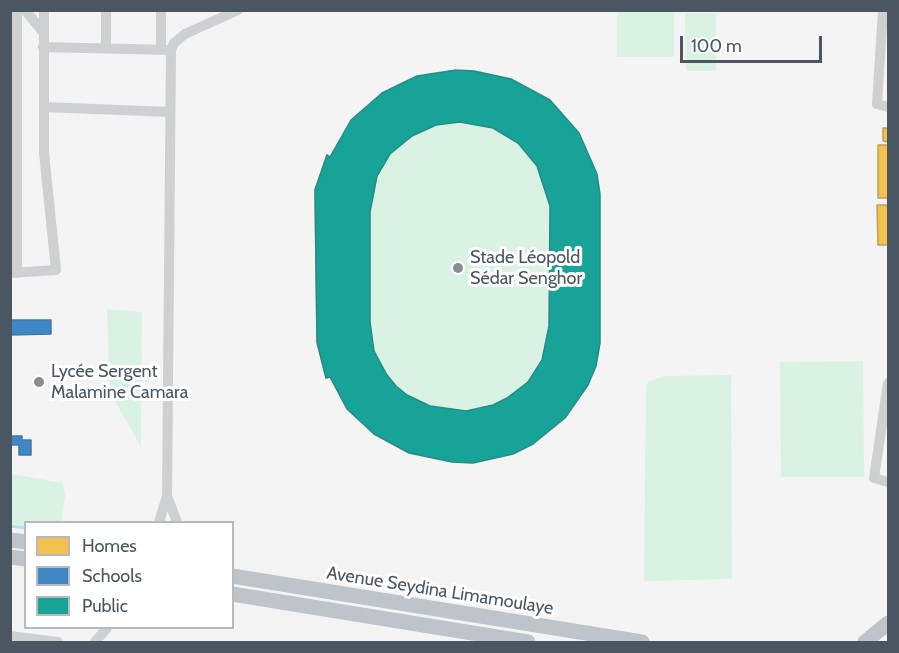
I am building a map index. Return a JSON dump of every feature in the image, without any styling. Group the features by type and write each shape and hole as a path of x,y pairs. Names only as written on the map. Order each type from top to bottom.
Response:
{"highway":[{"name":"Avenue Seydina Limamoulaye","path":"236,575 642,642"},
{"name":"Avenue Seydina Limamoulaye","path":"234,594 528,642"},
{"path":"865,642 888,623"}],"street":[{"path":"17,10 14,85 14,273 56,270 44,153 44,10"},
{"path":"25,10 43,32"},
{"path":"106,10 106,48"},
{"path":"159,521 167,496 170,112 166,50 160,10"},
{"path":"43,47 166,50 185,34 225,13 238,10"},
{"path":"884,10 877,104 888,107"},
{"path":"44,107 170,112"},
{"path":"888,383 873,478 888,482"},
{"path":"167,496 177,521"},
{"path":"95,642 105,629"},
{"path":"10,636 58,642"}],"green space":[{"path":"617,11 674,11 674,57 617,57"},
{"path":"685,13 716,13 716,71 686,71"},
{"name":"Stade Léopold Sédar Senghor","path":"456,70 474,71 511,79 550,100 579,133 597,174 600,194 600,343 596,366 588,385 565,418 533,444 513,454 473,463 452,462 409,453 374,434 347,409 330,378 326,378 317,342 315,190 327,155 330,156 351,120 382,93 417,76"},
{"path":"107,309 142,312 141,447 110,392"},
{"path":"863,361 864,477 781,477 780,362"},
{"path":"731,375 732,579 644,581 646,387 648,382 664,376"},
{"path":"11,474 63,483 65,496 61,521 24,521 24,527 11,524"}],"building: Homes":[{"path":"883,128 888,128 888,142 883,141"},
{"path":"878,145 888,145 888,198 878,198"},
{"path":"327,155 355,171 347,204 349,335 358,366 326,378 317,342 315,190"},
{"path":"877,205 888,205 888,245 878,245"}],"building: Schools":[{"path":"10,320 51,320 51,334 10,335"},
{"path":"10,430 11,436 22,436 22,440 31,440 31,455 19,455 19,445 10,445"}],"building: Public":[{"path":"456,70 474,71 511,79 550,100 579,133 597,174 600,194 600,343 596,366 588,385 565,418 533,444 513,454 473,463 452,462 409,453 374,434 347,409 330,377 326,378 317,342 315,190 327,155 330,157 351,120 382,93 417,76","holes":["460,122 493,128 518,143 537,166 550,206 549,326 542,360 528,382 507,398 493,405 466,411 430,406 407,395 396,386 374,351 370,322 370,212 377,176 390,154 412,136 436,125"]}],"waterway":[{"path":"10,526 24,528"}],"place":[{"name":"Stade Léopold Sédar Senghor","path":"458,268"},
{"name":"Lycée Sergent Malamine Camara","path":"39,382"}]}
